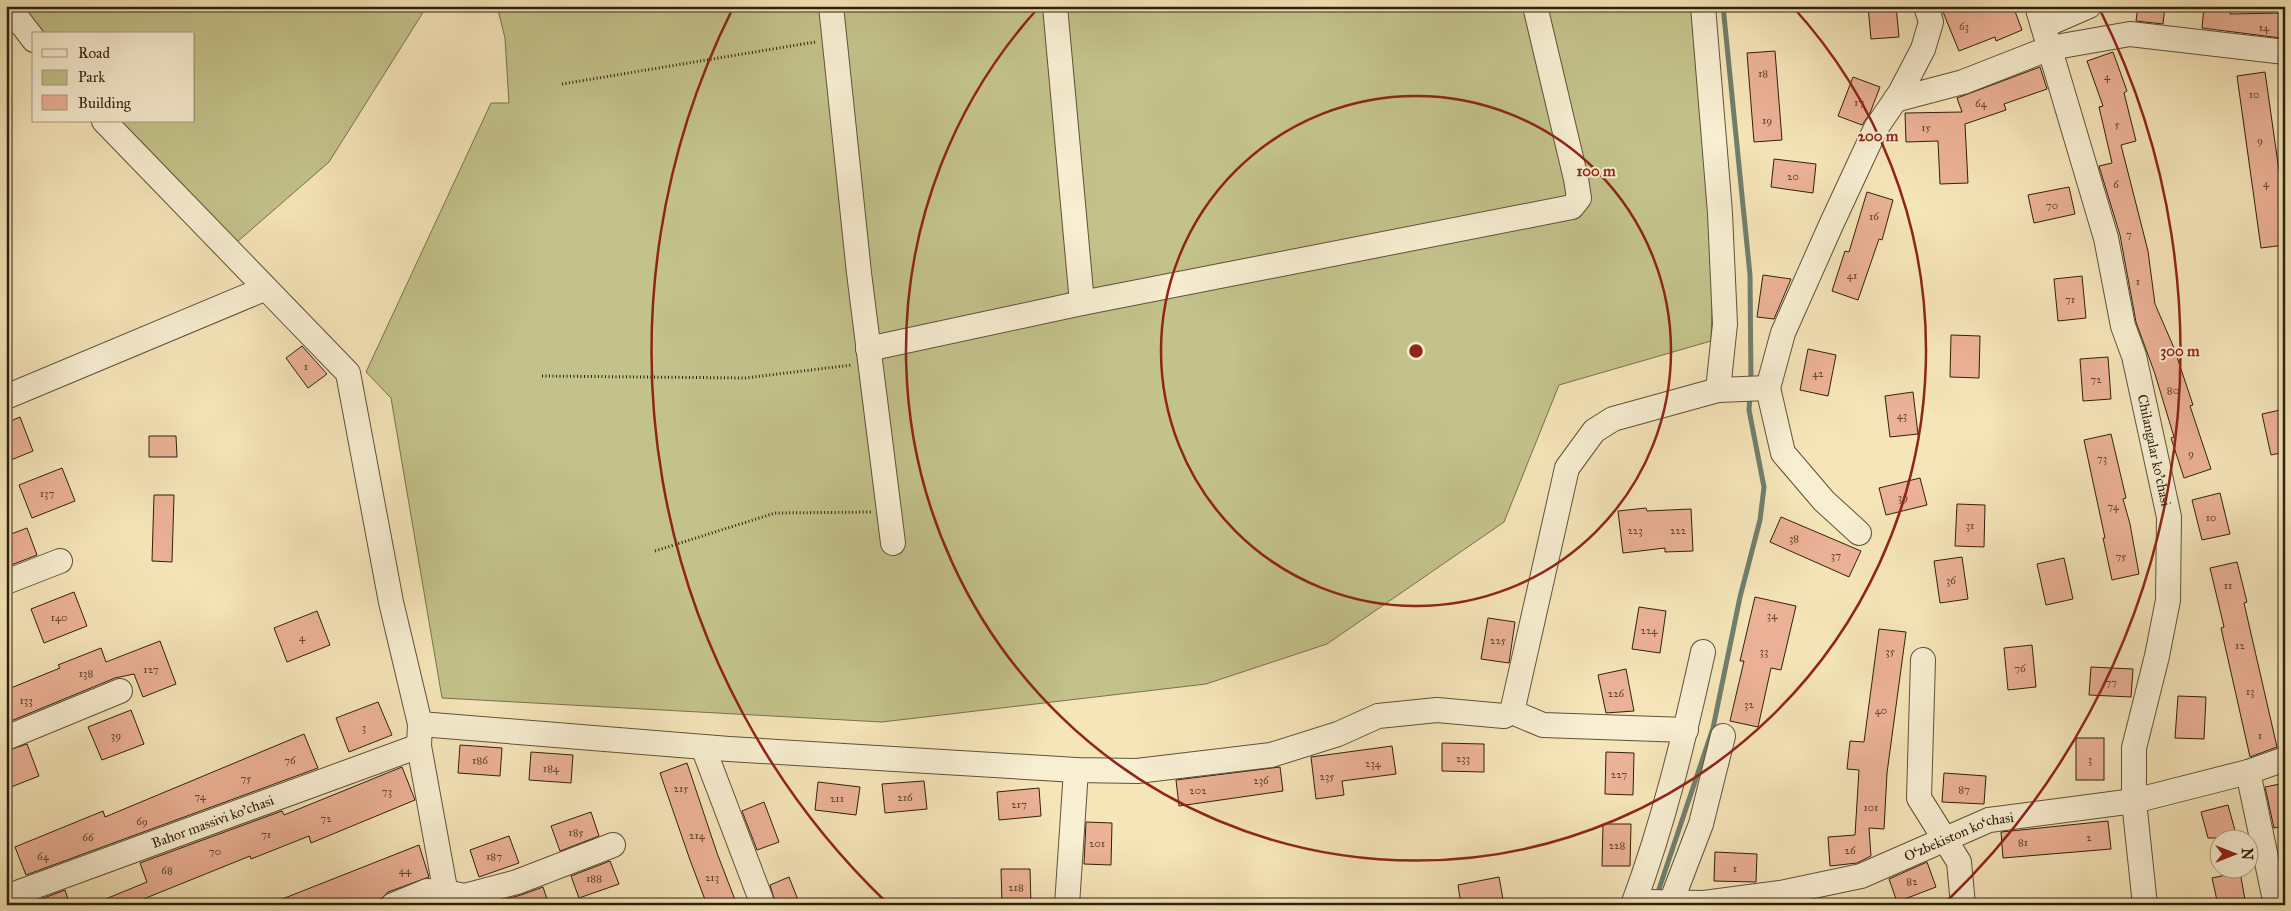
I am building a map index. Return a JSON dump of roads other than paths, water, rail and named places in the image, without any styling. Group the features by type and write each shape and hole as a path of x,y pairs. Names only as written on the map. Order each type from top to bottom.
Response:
{"street":[{"path":"8,6 32,37"},
{"path":"831,6 869,356 893,543"},
{"path":"1056,6 1082,303"},
{"path":"869,356 1082,303 1572,207 1579,198 1576,179 1534,6"},
{"path":"1704,6 1720,214 1726,324 1718,390"},
{"path":"1859,533 1824,501 1783,453 1768,388 1783,333 1876,128 1895,100 1924,49 1931,22 1926,6"},
{"path":"1895,100 1963,82 2043,27 2089,6"},
{"path":"2043,27 2130,34 2284,55"},
{"name":"Chilangalar ko'chasi","path":"2043,27 2106,238 2123,326 2134,356 2169,517 2168,600 2157,656 2134,748 2134,801 2145,905"},
{"path":"105,122 264,289 348,373 419,735 447,898"},
{"path":"6,397 264,289"},
{"path":"1512,712 1567,468 1594,431 1613,419 1718,390 1768,388"},
{"path":"6,582 60,561"},
{"path":"1633,905 1653,852 1686,730 1703,652"},
{"path":"1924,660 1920,798 1958,862 1963,905"},
{"path":"6,738 120,691"},
{"path":"419,735 703,746 1076,770 1137,771 1271,754 1338,734 1378,716 1438,710 1504,716 1512,712 1543,725 1686,730"},
{"name":"Bahor massivi ko'chasi","path":"6,897 419,735"},
{"path":"1670,904 1701,824 1723,736"},
{"path":"703,746 763,905"},
{"name":"O‘zbekiston ko‘chasi","path":"1633,905 1704,903 1780,893 1861,876 1988,820 2134,801 2248,772 2285,759"},
{"path":"1067,905 1076,770"},
{"path":"2248,772 2276,905"},
{"path":"393,905 426,891 447,898 464,896 517,882 613,845"}],"waterway":[{"path":"1723,6 1750,275 1751,382"},
{"path":"1659,889 1713,728 1740,597 1760,520 1764,487 1749,410 1750,395"}]}
